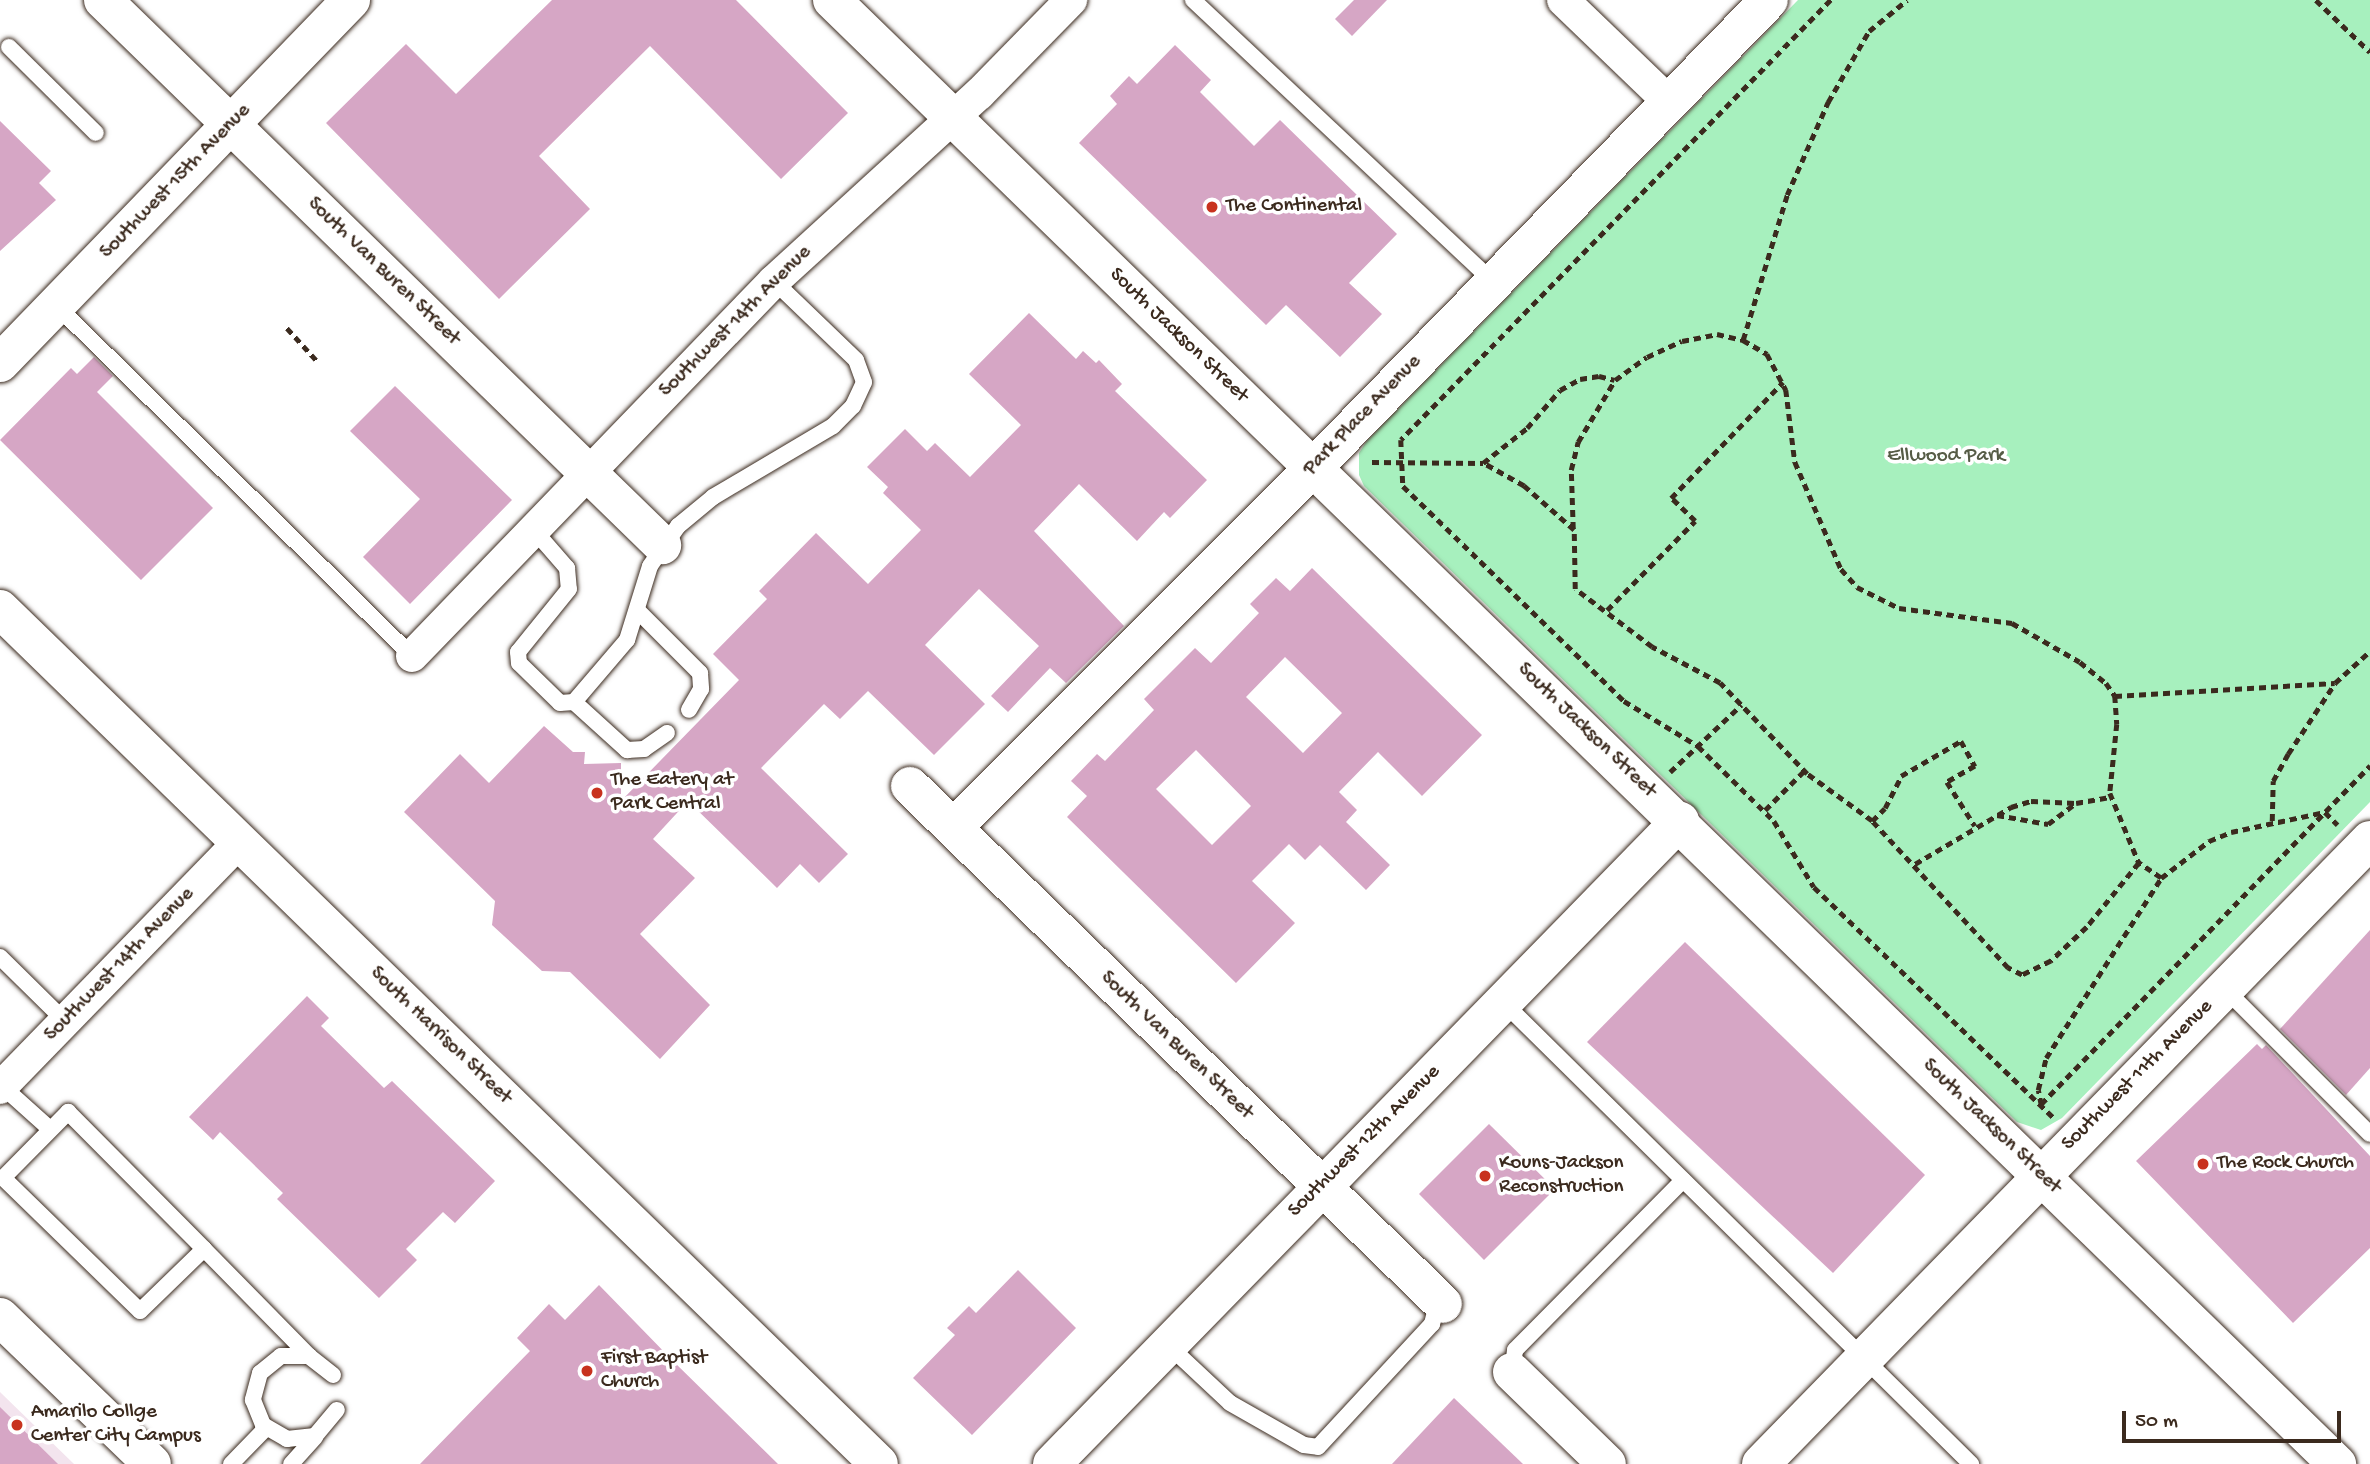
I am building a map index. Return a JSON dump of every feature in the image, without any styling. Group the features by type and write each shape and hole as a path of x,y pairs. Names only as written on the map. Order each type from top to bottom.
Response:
{"street":[{"name":"South Van Buren Street","path":"103,0 662,545"},
{"name":"Southwest 15th Avenue","path":"0,363 351,0"},
{"name":"South Jackson Street","path":"832,0 2337,1464"},
{"name":"Southwest 14th Avenue","path":"412,656 774,281 953,117 1071,0"},
{"path":"1563,0 1669,102"},
{"name":"Park Place Avenue","path":"953,828 1313,468 1769,0"},
{"name":"South Harrison Street","path":"0,609 879,1464"},
{"name":"South Van Buren Street","path":"910,786 1441,1302"},
{"name":"Southwest 12th Avenue","path":"1052,1464 1679,821"},
{"name":"Southwest 11th Avenue","path":"1761,1464 2224,988 2357,835"},
{"name":"Southwest 14th Avenue","path":"1,1087 240,841"},
{"path":"0,1317 152,1464"},
{"path":"1512,1372 1607,1464"}],"lane":[{"path":"1193,0 1493,282"},
{"path":"3,45 96,134"},
{"path":"533,529 567,568 569,589 517,652 519,663 560,703 574,702 627,640 650,566 662,545 713,496 833,426 853,406 863,382 856,360 774,281"},
{"path":"56,305 412,656"},
{"path":"638,611 700,673 701,689 689,709"},
{"path":"574,702 627,750 644,749 667,733"},
{"path":"0,957 65,1021"},
{"path":"2224,988 2370,1134"},
{"path":"1503,1002 1971,1464"},
{"path":"1,1087 50,1129"},
{"path":"204,1249 140,1311 3,1178 68,1112 204,1249 309,1356 333,1375"},
{"path":"1512,1372 1515,1350 1684,1181"},
{"path":"1167,1344 1230,1403 1304,1446 1318,1447 1432,1324 1441,1302"},
{"path":"309,1356 281,1356 260,1373 253,1400 266,1428 287,1440 316,1436"},
{"path":"291,1464 337,1410"},
{"path":"232,1464 266,1428"}],"path":[{"path":"1831,0 1401,440 1403,486 1608,687 1698,746 1765,810 1814,887 2058,1121"},
{"path":"1743,340 1787,195 1828,102 1869,31 1907,0"},
{"path":"2316,0 2370,52"},
{"path":"287,328 319,363"},
{"path":"2139,863 2087,927 2051,961 2022,975 1992,954 1914,864 1872,821 1804,771 1720,683 1652,647 1607,610 1575,589 1571,470 1578,442 1615,380 1647,357 1682,341 1717,334 1743,340 1767,354 1783,382 1796,462 1841,569 1857,587 1899,608 2012,623 2080,662 2115,696 2117,724 2111,797 2139,863 2161,878"},
{"path":"1483,463 1527,428 1560,390 1580,379 1599,376 1615,380"},
{"path":"1607,610 1695,521 1671,498 1783,382"},
{"path":"1372,462 1483,463 1524,486 1574,530"},
{"path":"2272,821 2273,781 2335,683 2370,651"},
{"path":"2115,696 2335,683"},
{"path":"1669,772 1741,705"},
{"path":"1872,821 1885,808 1901,776 1961,741 1975,766 1947,782 1975,826"},
{"path":"2040,1105 2370,766"},
{"path":"1765,810 1804,771"},
{"path":"1914,864 1975,826 2031,801 2076,803 2111,797"},
{"path":"1997,815 2048,824 2076,803"},
{"path":"2040,1105 2038,1090 2046,1058 2161,878 2208,841 2272,821 2325,812 2357,835"}],"shaded area":[{"name":"Amarilo Collge Center City Campus","path":"0,1392 74,1464 0,1464"}],"green space":[{"name":"Ellwood Park","path":"1798,0 2370,0 2370,802 2062,1118 2041,1130 2017,1122 1364,486 1359,475 1359,453 1366,442"}],"building":[{"path":"552,0 736,0 848,113 781,179 650,46 539,156 590,209 499,299 326,123 406,44 456,94"},
{"path":"1354,0 1387,0 1352,36 1335,19"},
{"path":"1175,45 1211,80 1200,92 1254,146 1280,120 1397,234 1349,283 1382,314 1340,357 1286,305 1266,325 1079,143 1117,104 1110,96 1129,76 1137,84"},
{"path":"0,121 51,171 39,183 56,200 0,251"},
{"path":"1029,313 1076,359 1083,351 1096,363 1099,360 1122,384 1115,391 1207,480 1170,518 1164,512 1137,541 1079,484 1034,531 1124,626 1066,683 1050,668 1008,712 991,696 1039,646 979,589 925,645 985,704 934,755 868,691 840,719 824,704 761,768 848,854 819,883 800,864 777,888 688,801 653,839 695,878 640,934 710,1005 660,1059 570,972 542,971 492,925 495,901 404,812 460,754 489,783 544,726 573,752 585,752 584,764 621,763 621,801 739,680 713,654 767,599 759,591 816,533 868,584 921,530 883,493 888,487 867,467 905,429 927,451 935,443 970,477 1021,425 969,374"},
{"path":"94,357 113,376 97,392 213,508 141,580 0,440 71,368 77,374"},
{"path":"395,386 512,500 410,604 363,557 420,499 350,431"},
{"path":"1312,568 1482,735 1422,796 1378,752 1339,792 1357,810 1346,822 1390,865 1366,890 1320,845 1305,860 1289,844 1252,881 1295,923 1236,983 1067,817 1087,796 1071,781 1097,754 1105,761 1154,710 1144,699 1195,648 1211,663 1259,613 1250,604 1276,578 1290,591","holes":["1285,657 1342,713 1303,753 1246,697","1196,750 1251,806 1212,845 1156,789"]},
{"path":"2370,930 2370,1068 2346,1095 2280,1029"},
{"path":"1685,942 1925,1175 1833,1273 1587,1042"},
{"path":"307,996 329,1018 321,1026 384,1088 392,1081 495,1181 455,1223 443,1212 406,1249 417,1260 379,1298 277,1199 283,1193 220,1132 213,1140 189,1117"},
{"path":"2257,1044 2262,1049 2266,1045 2370,1156 2370,1248 2293,1323 2136,1161"},
{"path":"1489,1124 1555,1189 1484,1260 1419,1194"},
{"path":"1018,1270 1076,1328 972,1435 913,1378 955,1335 947,1328 969,1306 976,1313"},
{"name":"First Baptist Church","path":"599,1285 778,1464 420,1464 530,1351 517,1338 549,1304 565,1320"},
{"path":"1454,1398 1523,1464 1392,1464"},
{"name":"Amarilo Collge Center City Campus","path":"0,1407 58,1464 0,1464"}],"place":[{"name":"The Continental","path":"1212,207"},
{"name":"The Eatery at Park Central","path":"597,793"},
{"name":"The Rock Church","path":"2203,1164"},
{"name":"Kouns-Jackson Reconstruction","path":"1485,1176"},
{"name":"First Baptist Church","path":"587,1371"},
{"name":"Amarilo Collge Center City Campus","path":"17,1425"}]}
